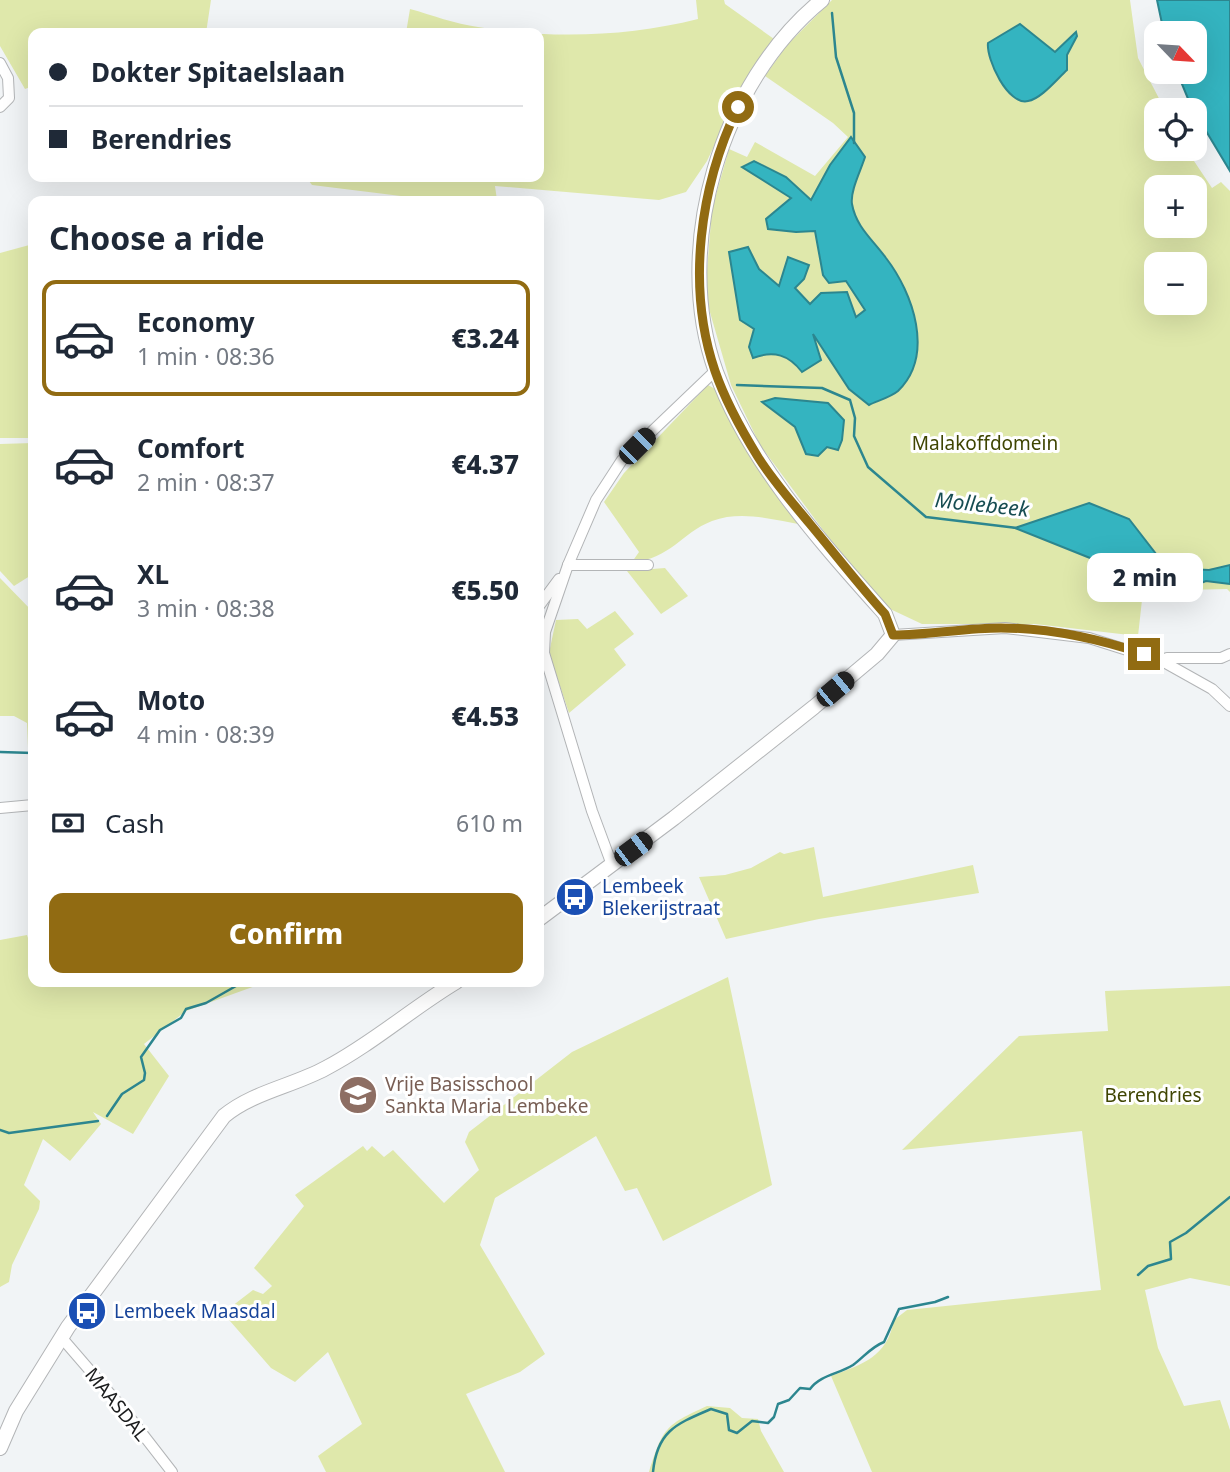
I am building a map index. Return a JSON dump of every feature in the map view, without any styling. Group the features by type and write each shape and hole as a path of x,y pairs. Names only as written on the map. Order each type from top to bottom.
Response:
{"street":[{"path":"822,0 780,44 757,74 725,134 713,170 703,224 700,273 706,331 715,371 758,458 784,495 885,614 888,641"},
{"path":"0,63 8,78 9,98 0,107"},
{"path":"544,622 596,500 622,460 715,371"},
{"path":"568,565 648,565"},
{"path":"544,599 568,565"},
{"path":"544,915 814,707 888,641 1005,628 1089,638 1162,660 1212,689 1230,706"},
{"path":"544,653 592,811 612,865"},
{"path":"1162,660 1179,657 1221,657 1230,654"},
{"path":"0,808 28,805"},
{"path":"0,1448 16,1411 61,1337 224,1116 246,1101 324,1070 448,987"},
{"name":"MAASDAL","path":"61,1337 124,1410 172,1472"}],"green space":[{"path":"0,0 211,0 207,28 28,28 28,88 25,89 0,46"},
{"path":"696,0 724,0 725,4 774,39 734,103 707,161 686,192 659,200 495,186 496,196 401,196 312,185 310,182 544,182 544,34 616,33 671,25 698,19"},
{"name":"Malakoffdomein","path":"832,0 1130,0 1138,58 1144,70 1144,84 1152,84 1159,98 1144,98 1144,161 1194,161 1203,175 1144,175 1144,238 1207,238 1207,180 1212,188 1221,182 1230,191 1230,592 1227,589 1143,591 1138,636 1035,624 922,624 888,608 826,534 760,445 731,385 705,295 712,209 729,149 747,157 755,142 815,176 848,137 833,123 765,76 787,45","holes":["1020,24 1055,53 1076,33 1067,55 988,43"]},
{"path":"410,9 483,28 407,28"},
{"path":"28,245 28,438 0,438 0,253"},
{"path":"708,385 717,390 803,525 758,517 723,518 701,526 657,556 632,562 639,552 604,502 624,473"},
{"path":"28,443 28,577 14,586 0,571 0,444"},
{"path":"665,568 688,596 661,614 627,571"},
{"path":"0,578 28,607 28,748 27,723 14,716 0,716"},
{"path":"615,611 634,634 614,649 626,665 569,713 549,653 556,620 578,619 587,629"},
{"path":"814,847 823,897 973,865 979,893 819,919 726,939 699,877 725,875 751,868 780,852 784,854"},
{"path":"27,935 28,987 252,987 186,1011 144,1044 169,1076 133,1134 93,1112 101,1124 70,1161 43,1139 24,1185 40,1201 39,1209 12,1265 9,1282 0,1287 0,940"},
{"path":"728,977 772,1185 663,1241 637,1188 625,1191 596,1136 495,1198 480,1245 545,1354 520,1372 466,1394 505,1472 326,1472 318,1456 362,1424 328,1352 295,1382 271,1368 223,1313 253,1290 263,1294 272,1286 254,1268 304,1206 295,1195 363,1146 367,1151 372,1146 384,1157 393,1150 444,1203 479,1170 465,1142 469,1132 572,1052"},
{"name":"Berendries","path":"1230,986 1230,1286 1190,1278 1145,1290 1158,1348 1184,1406 1220,1400 1230,1430 1230,1472 872,1472 831,1376 863,1363 879,1351 891,1333 894,1320 907,1310 1101,1290 1082,1131 902,1150 1019,1036 1108,1031 1105,991"},
{"path":"707,1406 730,1408 742,1418 758,1419 761,1431 784,1472 649,1472 662,1437 668,1430 682,1418"}],"water":[{"path":"1157,0 1230,0 1230,171 1207,133 1207,98 1188,98 1182,84 1208,84 1208,21 1161,21"},
{"path":"1020,24 1055,52 1076,32 1077,36 1067,55 1067,70 1043,93 1028,101 1020,101 1006,89 988,50 988,43"},
{"path":"851,137 865,157 853,193 854,212 861,226 896,272 904,288 916,324 918,342 916,360 898,391 869,405 849,389 813,334 821,360 802,372 786,358 774,354 753,358 749,347 754,329 740,320 729,252 748,247 759,269 779,286 788,257 809,265 804,279 795,288 810,304 821,293 847,292 856,317 865,310 846,281 829,283 823,275 815,231 768,229 766,219 791,198 742,167 754,161 786,177 811,200 830,165"},
{"path":"775,398 828,403 844,420 838,450 827,447 818,456 806,454 795,427 762,402"},
{"path":"1089,503 1129,519 1167,568 1209,570 1230,565 1230,584 1206,581 1181,591 1147,588 1141,590 1095,560 1015,528"}],"waterway":[{"path":"832,13 836,57 854,113 854,143"},
{"name":"Mollebeek","path":"737,385 822,388 850,400 855,418 854,436 868,467 926,517 1017,528"},
{"path":"0,752 28,753"},
{"name":"Mollebeek","path":"107,1116 122,1094 144,1080 141,1057 160,1030 181,1018 186,1009 206,1003 234,987"},
{"name":"Mollebeek","path":"0,1130 9,1133 98,1121"},
{"path":"1138,1275 1148,1266 1171,1259 1170,1242 1186,1233 1230,1197"},
{"path":"653,1472 655,1458 664,1438 688,1419 711,1409 727,1414 729,1430 737,1433 752,1421 768,1423 774,1417 778,1404 789,1400 800,1388 810,1389 824,1378 853,1365 871,1349 884,1342 899,1309 948,1297"}],"place":[{"name":"Lembeek Blekerijstraat","path":"575,897"},
{"name":"Vrije Basisschool Sankta Maria Lembeke","path":"358,1095"},
{"name":"Lembeek Maasdal","path":"87,1311"}],"route":[{"path":"738,107 725,134 713,170 701,244 702,301 715,371 758,458 784,495 885,614 893,635 931,635 1005,628 1089,638 1144,654"}]}
